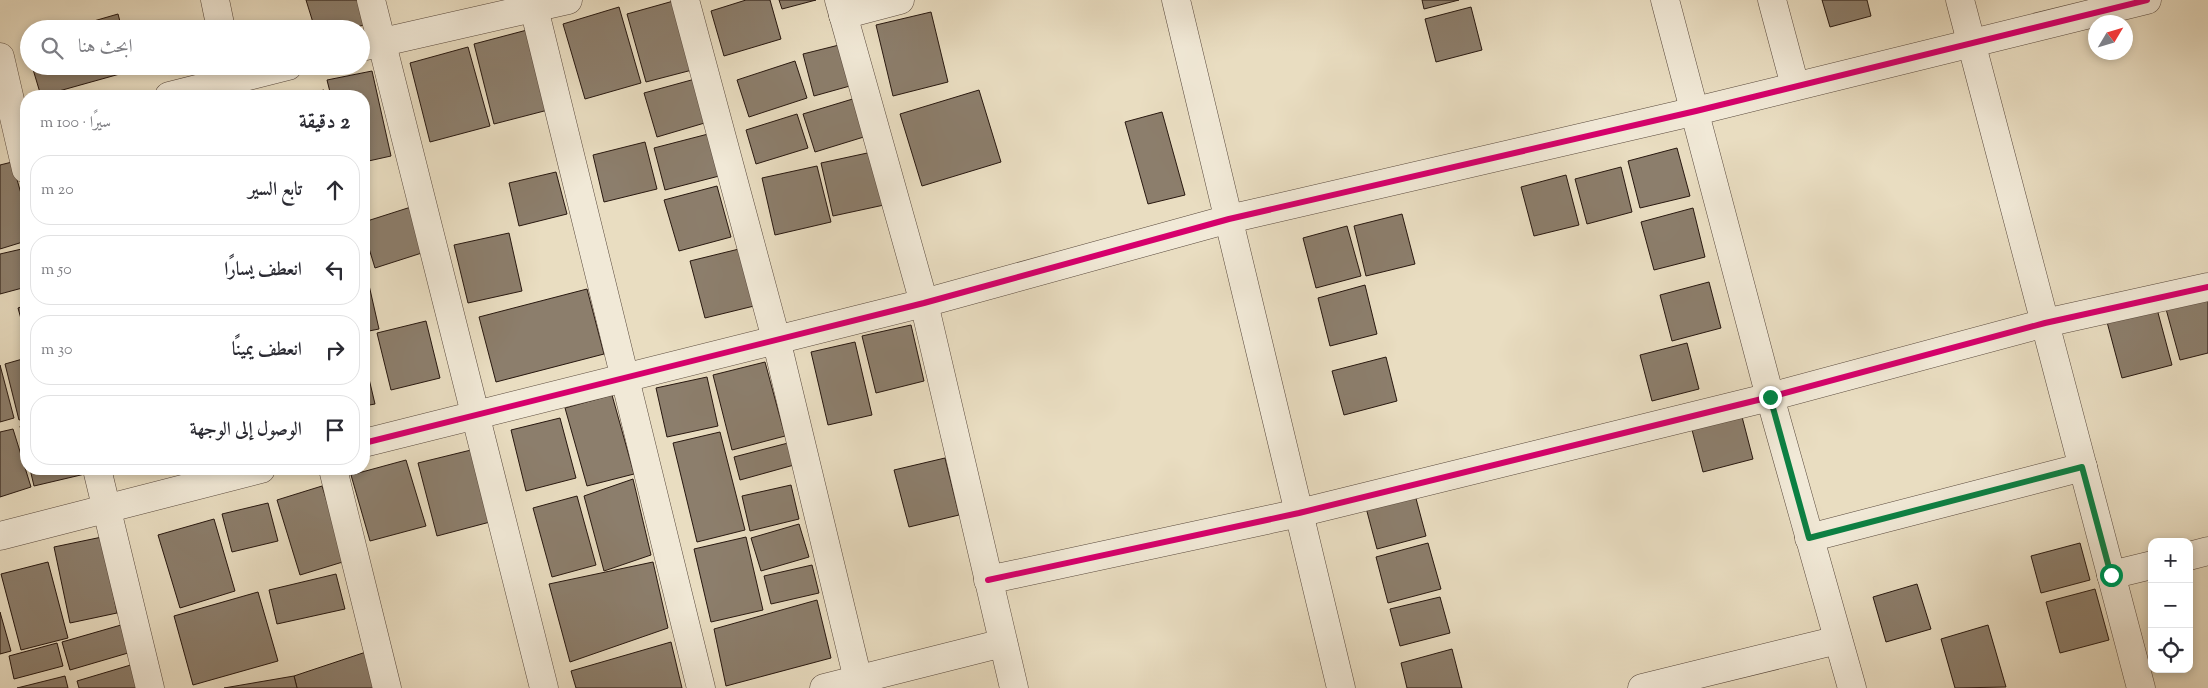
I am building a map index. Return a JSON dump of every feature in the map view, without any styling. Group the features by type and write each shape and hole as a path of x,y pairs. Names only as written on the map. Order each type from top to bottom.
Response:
{"street":[{"path":"215,0 219,20"},
{"path":"370,0 371,44 474,416 544,688"},
{"path":"371,44 533,4 568,0"},
{"path":"686,0 776,339 859,684"},
{"path":"900,0 841,8 924,303 1014,688"},
{"path":"1176,0 1341,688"},
{"path":"1665,0 1696,111 1770,397 1852,688"},
{"path":"1772,0 1795,86"},
{"path":"1960,0 2141,688"},
{"path":"370,442 924,303 1229,219 1696,111 2147,0"},
{"path":"533,4 701,688"},
{"path":"0,57 15,134 20,150"},
{"path":"195,90 255,75"},
{"path":"988,580 1299,512 1770,397 2044,323 2208,287"},
{"path":"1809,538 2082,467"},
{"path":"98,475 150,688"},
{"path":"0,536 238,475"},
{"path":"334,475 387,688"},
{"path":"2193,555 2208,551"},
{"path":"2111,575 2148,566"},
{"path":"1642,688 1838,640"},
{"path":"824,688 859,684 1003,643"}],"building":[{"path":"306,0 360,0 366,20 312,20"},
{"path":"677,0 696,69 646,82 627,14"},
{"path":"746,0 770,0 781,39 724,56 711,11"},
{"path":"779,0 816,0 782,9"},
{"path":"1422,0 1459,0 1424,9"},
{"path":"1822,0 1867,0 1871,16 1830,27"},
{"path":"619,7 641,83 585,99 563,24"},
{"path":"1471,7 1482,50 1436,62 1425,19"},
{"path":"931,12 948,82 893,96 876,25"},
{"path":"118,14 120,20 97,20"},
{"path":"527,30 548,110 494,124 474,44"},
{"path":"847,43 857,84 814,96 803,54"},
{"path":"468,47 490,126 430,142 410,63"},
{"path":"795,61 807,98 749,117 737,80"},
{"path":"370,71 372,71 391,156 370,161 370,90 330,90 327,80 352,75 370,75"},
{"path":"35,75 116,75 62,90 39,90"},
{"path":"695,79 708,122 657,137 644,93"},
{"path":"979,90 1001,162 922,186 900,114"},
{"path":"856,98 867,136 815,152 803,114"},
{"path":"1162,112 1185,195 1148,204 1125,122"},
{"path":"797,114 808,148 756,164 746,130"},
{"path":"712,133 723,175 665,190 654,148"},
{"path":"645,142 657,189 604,202 593,155"},
{"path":"1677,148 1690,196 1640,208 1628,161"},
{"path":"872,152 884,205 833,216 821,163"},
{"path":"12,162 20,190 20,243 0,249 0,165"},
{"path":"817,166 831,222 775,235 762,178"},
{"path":"1621,167 1632,212 1587,224 1575,179"},
{"path":"556,172 567,214 519,226 509,183"},
{"path":"1566,175 1579,225 1534,236 1521,187"},
{"path":"717,186 731,237 679,251 664,200"},
{"path":"414,206 428,251 375,268 370,252 370,220"},
{"path":"1693,208 1705,257 1654,270 1641,222"},
{"path":"1402,214 1415,264 1366,276 1354,226"},
{"path":"1347,226 1361,276 1316,288 1303,238"},
{"path":"509,233 522,291 468,303 454,245"},
{"path":"20,249 20,289 0,294 0,254"},
{"path":"739,249 754,306 705,318 690,261"},
{"path":"1709,282 1721,328 1672,341 1660,295"},
{"path":"1365,285 1377,334 1330,346 1318,298"},
{"path":"587,289 604,354 496,382 479,317"},
{"path":"370,290 379,329 370,331"},
{"path":"2208,298 2208,353 2180,360 2166,309"},
{"path":"2157,309 2172,365 2122,378 2107,322"},
{"path":"426,321 440,378 391,390 377,333"},
{"path":"911,325 924,381 876,393 862,336"},
{"path":"855,342 872,415 828,425 811,352"},
{"path":"1687,343 1699,389 1652,401 1640,355"},
{"path":"1386,357 1397,401 1344,415 1332,371"},
{"path":"20,360 19,420 5,364"},
{"path":"765,362 785,436 732,450 713,375"},
{"path":"0,365 14,418 0,422"},
{"path":"707,377 718,426 667,437 656,388"},
{"path":"370,383 375,404 370,405"},
{"path":"612,395 634,474 587,486 565,408"},
{"path":"1741,413 1753,459 1703,472 1691,426"},
{"path":"560,418 576,478 526,491 511,430"},
{"path":"13,429 20,452 20,475 27,475 31,487 0,497 0,432"},
{"path":"720,432 745,530 697,542 673,443"},
{"path":"788,443 794,465 740,480 734,457"},
{"path":"471,450 490,522 437,536 418,463"},
{"path":"945,458 959,515 909,527 894,470"},
{"path":"406,460 426,526 370,541 351,475 370,475 370,470"},
{"path":"31,475 81,475 34,486"},
{"path":"633,479 651,555 604,571 584,496"},
{"path":"791,485 799,519 750,531 742,496"},
{"path":"322,486 346,561 300,575 277,500"},
{"path":"1414,491 1426,536 1377,549 1365,504"},
{"path":"577,496 596,565 552,577 533,508"},
{"path":"268,503 278,541 232,552 222,514"},
{"path":"214,519 235,591 180,608 158,535"},
{"path":"799,524 809,557 761,571 751,538"},
{"path":"102,537 117,613 70,623 54,547"},
{"path":"746,537 763,610 711,622 694,549"},
{"path":"1428,543 1441,589 1388,603 1376,557"},
{"path":"2080,543 2090,580 2041,593 2031,556"},
{"path":"48,562 68,638 21,650 1,574"},
{"path":"653,562 668,628 570,662 549,584"},
{"path":"812,565 819,593 771,604 764,576"},
{"path":"336,574 345,609 277,624 269,590"},
{"path":"1917,584 1931,629 1886,642 1873,597"},
{"path":"2095,589 2109,640 2060,653 2046,602"},
{"path":"258,592 278,661 193,685 174,616"},
{"path":"1440,597 1450,633 1400,646 1390,609"},
{"path":"817,600 831,658 726,686 714,629"},
{"path":"0,612 11,651 0,654"},
{"path":"121,625 128,653 70,670 62,642"},
{"path":"1988,625 2006,687 1955,688 1941,639"},
{"path":"671,642 682,688 576,688 571,671"},
{"path":"57,643 63,666 14,679 9,656"},
{"path":"1452,649 1462,688 1407,688 1401,663"},
{"path":"369,651 377,688 297,688 294,676"},
{"path":"134,664 142,688 79,688 77,681"},
{"path":"65,676 68,688 17,688"},
{"path":"294,676 297,688 224,688"}],"cycle path":[{"path":"370,442 924,303 1229,219 1696,111 2147,0"},
{"path":"988,580 1299,513 1770,397 2045,323 2208,287"}],"route":[{"path":"1770,397 1809,538 2082,467 2111,575"}]}
